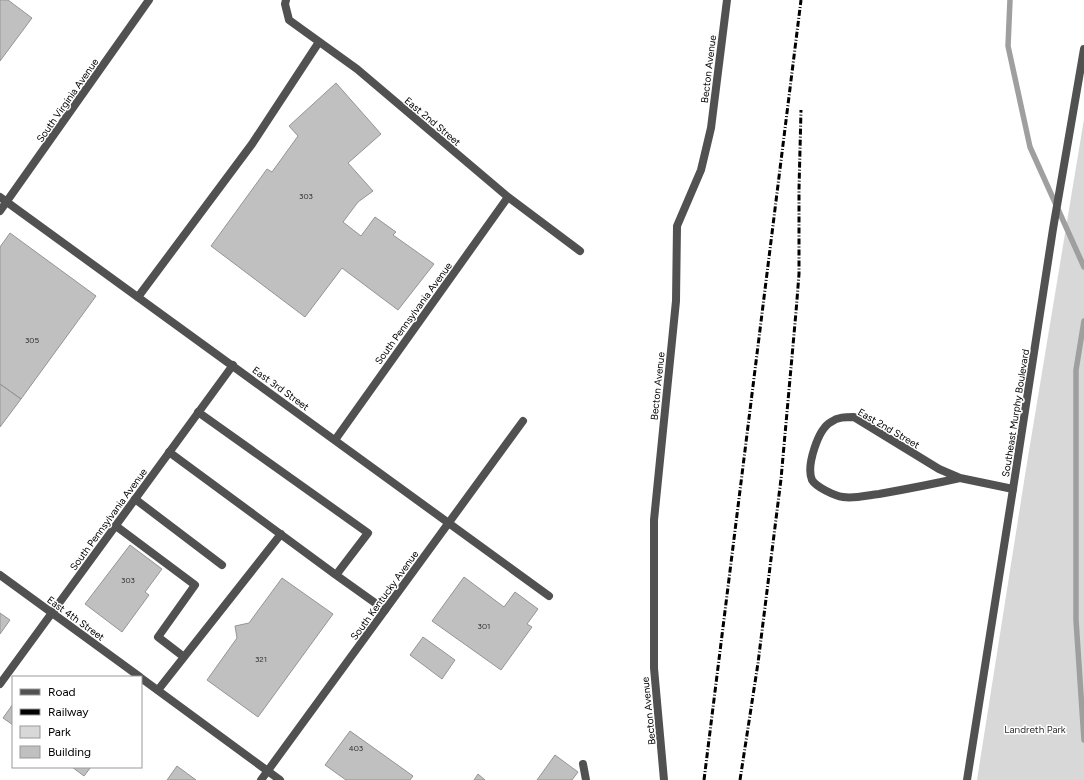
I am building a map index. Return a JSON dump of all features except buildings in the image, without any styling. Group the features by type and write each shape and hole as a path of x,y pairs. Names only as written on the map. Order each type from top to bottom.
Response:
{"street":[{"name":"South Virginia Avenue","path":"0,211 3,199 149,0"},
{"name":"East 2nd Street","path":"286,0 285,4 289,20 357,70 508,197 580,251"},
{"name":"Becton Avenue","path":"664,780 654,668 654,520 676,301 677,226 701,170 711,128 727,0"},
{"path":"138,297 252,144 319,42"},
{"name":"Southeast Murphy Boulevard","path":"967,780 1014,489 1052,229 1084,49"},
{"name":"South Pennsylvania Avenue","path":"335,440 508,197"},
{"name":"East 3rd Street","path":"3,199 549,596"},
{"name":"South Pennsylvania Avenue","path":"0,684 232,365"},
{"path":"198,412 368,533 336,575"},
{"name":"East 2nd Street","path":"960,478 919,488 864,496 842,497 820,488 812,479 811,462 814,449 820,435 829,422 841,417 854,417 939,469 960,478 1014,489"},
{"name":"South Kentucky Avenue","path":"261,780 524,421"},
{"path":"169,452 385,610"},
{"path":"135,499 222,564"},
{"path":"116,526 195,586 158,637 184,657"},
{"path":"158,690 281,534"},
{"name":"East 4th Street","path":"0,575 139,676"},
{"name":"East 4th Street","path":"142,678 280,780"},
{"path":"583,764 586,780"}],"green space":[{"name":"Landreth Park","path":"1084,119 1084,780 977,780 1026,469"}],"waterway":[{"path":"1010,0 1008,46 1030,147 1084,267"},
{"path":"1084,321 1076,370 1076,620 1084,740"}],"railway":[{"path":"704,780 801,0"},
{"path":"740,780 758,663 781,479 799,274 801,110"}]}
